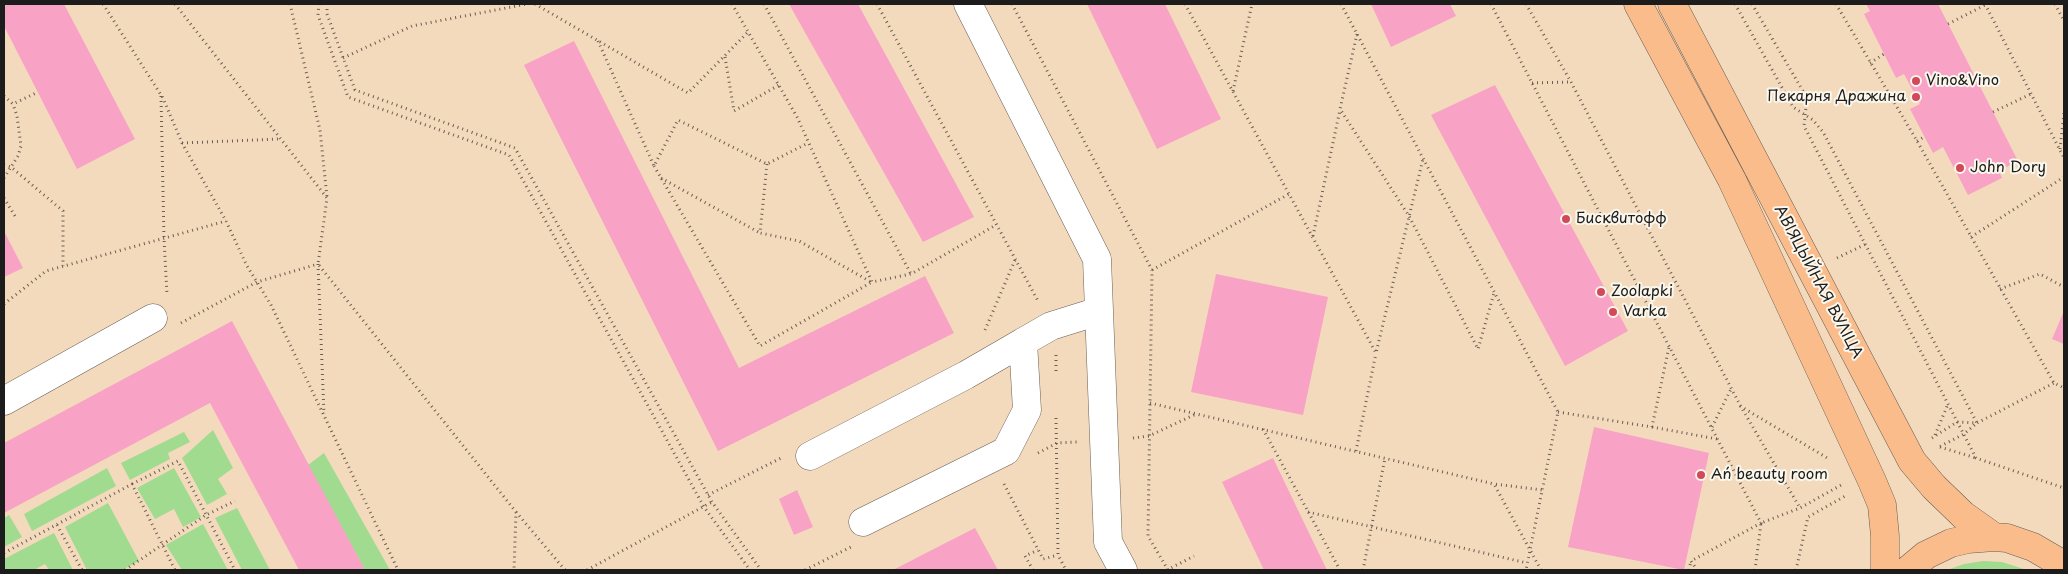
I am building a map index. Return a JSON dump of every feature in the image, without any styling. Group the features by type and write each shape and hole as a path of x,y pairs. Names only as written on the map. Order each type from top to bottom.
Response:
{"main road":[{"name":"АВІЯЦЫЙНАЯ ВУЛІЦА","path":"1638,4 1732,180 1862,473 1882,505 1885,536 1885,570"},
{"name":"АВІЯЦЫЙНАЯ ВУЛІЦА","path":"1672,4 1912,461 1934,487 1963,515 1994,537"},
{"path":"1908,570 1926,555 1951,543 1968,539 1994,537 2007,538 2033,547 2062,563"}],"lane":[{"path":"968,4 1097,259 1108,542 1124,570"},
{"path":"4,401 160,308"},
{"path":"810,456 966,374 1051,326 1099,311"},
{"path":"863,522 1006,450 1027,410 1023,342"}],"path":[{"path":"103,4 161,94 182,143 271,305 398,570"},
{"path":"175,4 327,198"},
{"path":"290,4 320,130 327,198 318,264 324,417"},
{"path":"319,4 318,15 348,97 509,155 704,507 750,570"},
{"path":"328,4 326,14 355,90 515,148 712,502 761,570"},
{"path":"343,58 412,26 527,4"},
{"path":"535,4 688,93 748,32"},
{"path":"732,4 797,117 872,282"},
{"path":"764,4 911,274"},
{"path":"877,4 1056,336 1056,375"},
{"path":"1185,4 1376,353"},
{"path":"1233,91 1252,4"},
{"path":"1341,4 1558,412 1526,570"},
{"path":"1491,4 1761,523 1755,570"},
{"path":"1526,4 1570,82 1731,389 1800,508"},
{"path":"1735,4 1792,107 1813,120 1823,132 1976,423"},
{"path":"1752,4 1808,98 1804,115 1804,126 1976,458"},
{"path":"1836,4 1917,141 2054,383 2064,388"},
{"path":"1948,24 1985,4 2064,158"},
{"path":"2054,4 2064,21"},
{"path":"1312,237 1357,34"},
{"path":"598,41 654,166 760,346 872,282 911,274 996,225"},
{"path":"1870,62 1884,54"},
{"path":"725,56 734,111 779,85"},
{"path":"1532,83 1570,82"},
{"path":"13,104 38,92"},
{"path":"160,308 164,238 161,94"},
{"path":"1994,112 2031,94"},
{"path":"4,96 13,104 17,116 21,146 18,156 4,178"},
{"path":"1340,109 1409,216 1478,349 1494,293"},
{"path":"2060,149 2064,113"},
{"path":"654,166 678,120 767,164"},
{"path":"1917,141 1924,137"},
{"path":"182,143 280,138"},
{"path":"767,164 808,143"},
{"path":"1356,451 1376,353 1423,158"},
{"path":"760,233 767,164"},
{"path":"4,165 11,167 64,211 64,266"},
{"path":"1971,236 2064,177"},
{"path":"661,178 760,233 799,241 872,282"},
{"path":"1152,270 1289,194"},
{"path":"4,198 15,216"},
{"path":"4,304 46,271 226,221"},
{"path":"984,331 1015,260"},
{"path":"318,264 516,512 565,570"},
{"path":"2000,289 2040,274 2064,287"},
{"path":"1652,427 1670,347"},
{"path":"1957,422 1976,423 2054,383"},
{"path":"1711,428 1731,389"},
{"path":"1150,403 1494,484 1542,490"},
{"path":"1948,403 1934,436 1939,447 2064,488"},
{"path":"1740,405 1862,473"},
{"path":"1558,412 1717,439"},
{"path":"1056,414 1058,555 1066,570"},
{"path":"1263,429 1340,570"},
{"path":"1363,570 1385,458"},
{"path":"4,553 178,461 235,570"},
{"path":"1689,570 1691,561 1761,523 1800,508 1862,473"},
{"path":"1002,481 1043,559 1058,555"},
{"path":"132,484 175,570"},
{"path":"1494,484 1541,570"},
{"path":"125,570 206,515 235,501"},
{"path":"587,570 712,502"},
{"path":"514,570 516,512"},
{"path":"1308,512 1527,563"},
{"path":"57,525 82,570"},
{"path":"1033,570 1025,556 1038,550"},
{"path":"1167,570 1194,556"},
{"path":"1691,561 1696,570"}],"green space":[{"path":"213,430 233,468 218,479 227,494 207,505 182,458"},
{"path":"184,432 190,442 168,453 170,459 130,480 121,463"},
{"path":"324,453 390,570 365,570 308,465"},
{"path":"107,468 116,486 32,531 24,514"},
{"path":"174,468 201,517 183,527 174,509 155,519 137,488"},
{"path":"108,503 139,561 122,570 87,570 65,527"},
{"path":"237,508 270,570 242,570 215,518"},
{"path":"9,515 22,537 4,547 4,518"},
{"path":"203,524 228,570 182,570 166,545"},
{"path":"54,533 73,570 49,570 45,564 34,570 4,570 4,559"},
{"path":"1983,561 2002,562 2027,570 1947,570 1964,564"}],"building":[{"path":"4,4 64,4 135,139 77,169 4,26"},
{"path":"789,4 858,4 974,217 923,242"},
{"path":"1087,4 1165,4 1221,119 1157,149"},
{"path":"1371,4 1450,4 1456,16 1391,47"},
{"path":"1866,4 1938,4 2018,161 1999,171 2002,178 1968,195 1943,147 1933,153 1910,109 1920,104 1904,74 1896,78 1864,14 1870,11"},
{"path":"574,41 739,368 925,276 954,333 718,451 524,65"},
{"path":"1495,85 1628,331 1565,366 1431,115"},
{"path":"4,231 23,268 4,277"},
{"path":"1216,274 1328,297 1303,415 1191,392"},
{"path":"2064,311 2064,344 2052,339"},
{"path":"232,321 365,570 299,570 210,403 4,513 4,443"},
{"path":"1594,427 1709,453 1684,570 1568,547"},
{"path":"1273,458 1327,570 1264,570 1222,482"},
{"path":"797,490 813,527 794,535 779,499"},
{"path":"975,528 998,570 893,570 924,554"}],"place":[{"name":"Vino&Vino","path":"1916,81"},
{"name":"Пекарня Дражина","path":"1916,97"},
{"name":"John Dory","path":"1960,168"},
{"name":"Бисквитофф","path":"1566,219"},
{"name":"Zoolapki","path":"1601,292"},
{"name":"Varka","path":"1613,312"},
{"name":"Ań beauty room","path":"1701,475"}]}
